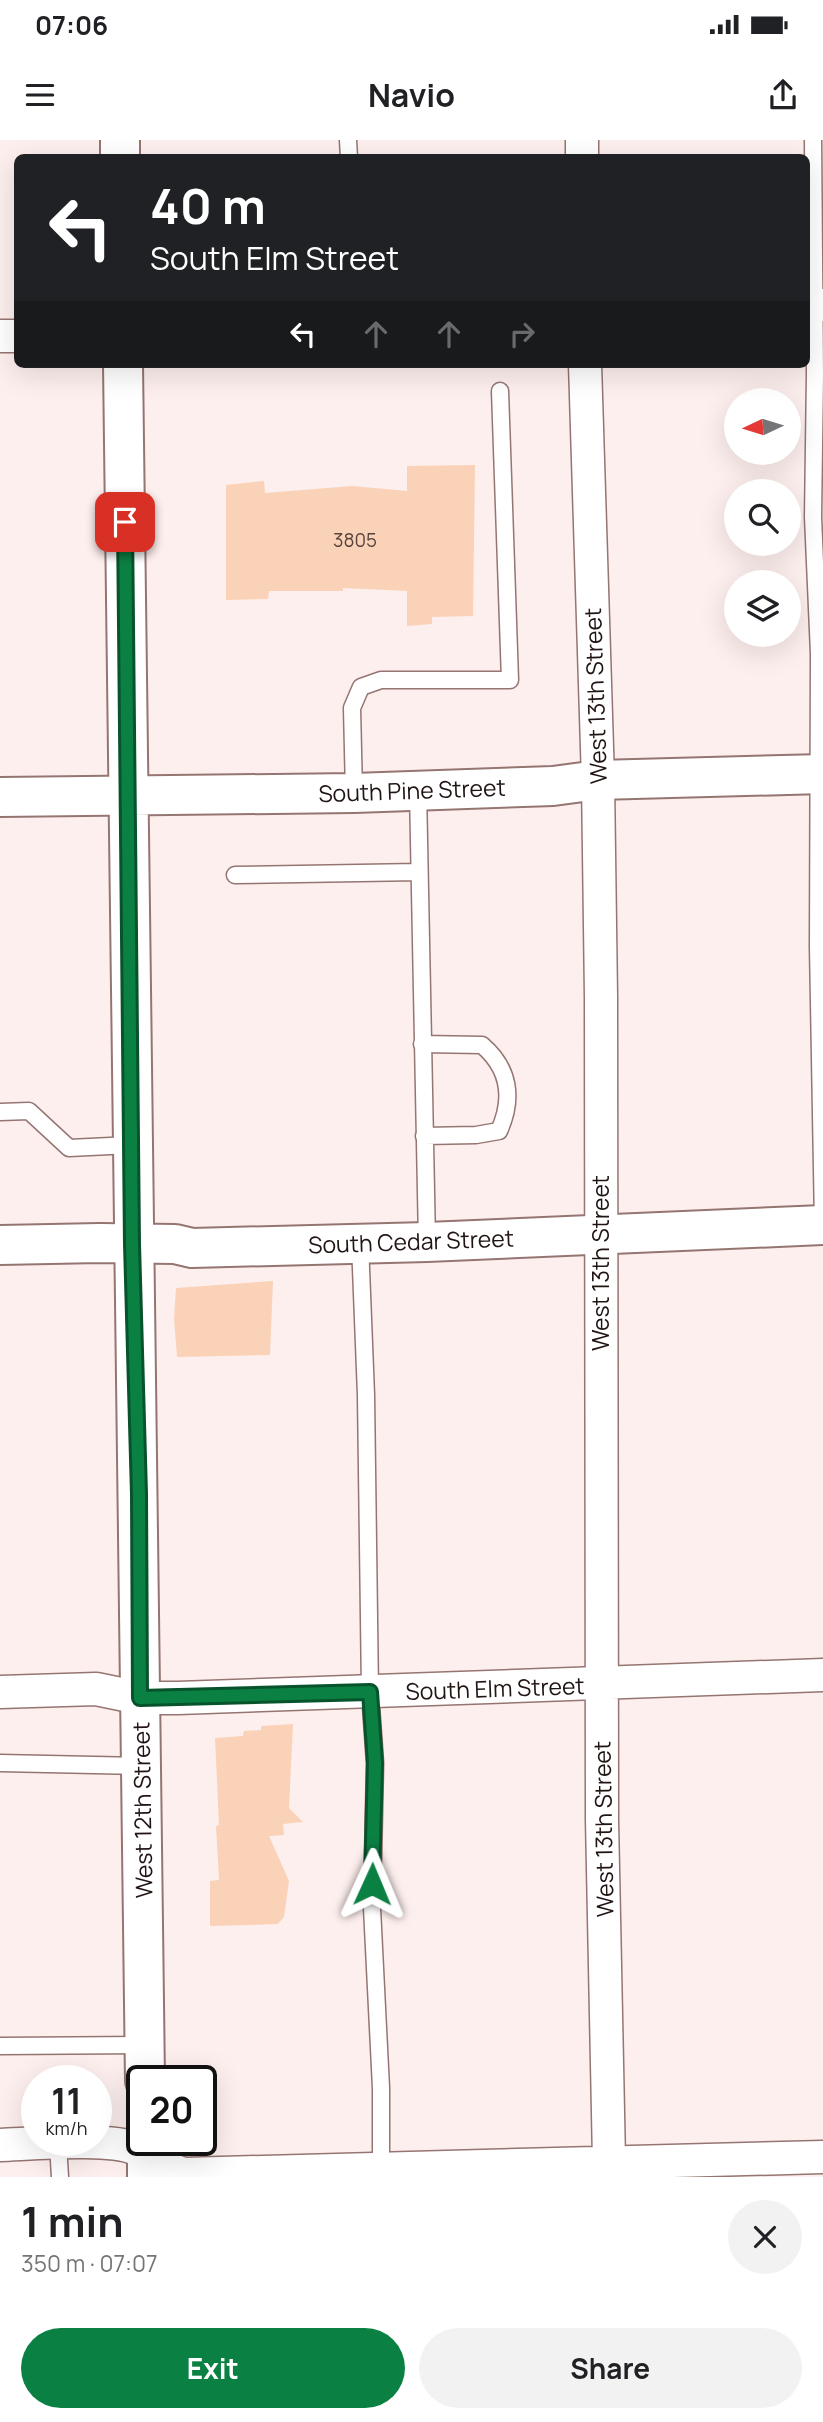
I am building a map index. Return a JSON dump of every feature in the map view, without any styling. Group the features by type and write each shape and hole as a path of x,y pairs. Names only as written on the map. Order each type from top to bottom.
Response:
{"main road":[{"name":"West 12th Street","path":"123,368 132,1244 139,1494 145,2063"},
{"name":"South Pine Street","path":"0,797 354,793 553,786 598,780 820,774"},
{"name":"South Cedar Street","path":"0,1245 175,1244 192,1248 823,1224"}],"street":[{"name":"West 13th Street","path":"585,368 598,780 601,997 602,1684 623,2166"},
{"name":"South Elm Street","path":"0,1692 96,1689 140,1698 823,1675"},
{"path":"0,2145 21,2145"},
{"path":"112,2145 135,2148 165,2168 184,2174 623,2166 823,2157"}],"lane":[{"path":"813,140 816,374 813,517 819,654 823,1224"},
{"path":"354,793 352,708 361,687 381,680 509,680 500,391"},
{"path":"418,790 428,1241"},
{"path":"235,875 419,872"},
{"path":"422,1044 482,1045 498,1059 505,1076 506,1116 499,1130 476,1135 424,1136"},
{"path":"0,1112 29,1111 69,1148 131,1145"},
{"path":"360,1243 366,1395 370,1692 375,1763 372,1908 381,2088 389,2170"},
{"path":"0,1763 142,1766"},
{"path":"0,2046 145,2063"},
{"path":"59,2156 60,2177"}],"building":[{"path":"475,465 473,616 432,617 432,624 407,626 407,591 343,588 343,591 269,591 268,599 226,600 226,485 264,481 265,493 352,486 407,491 407,466"},
{"path":"273,1281 270,1355 177,1357 174,1319 176,1288"},
{"path":"293,1724 289,1808 303,1822 283,1824 284,1835 269,1836 289,1881 284,1917 278,1924 210,1926 210,1881 219,1880 215,1738 243,1736 244,1731 261,1730 261,1726"}],"route":[{"path":"125,522 132,1244 139,1494 140,1698 370,1692 375,1763 372,1884"}]}
